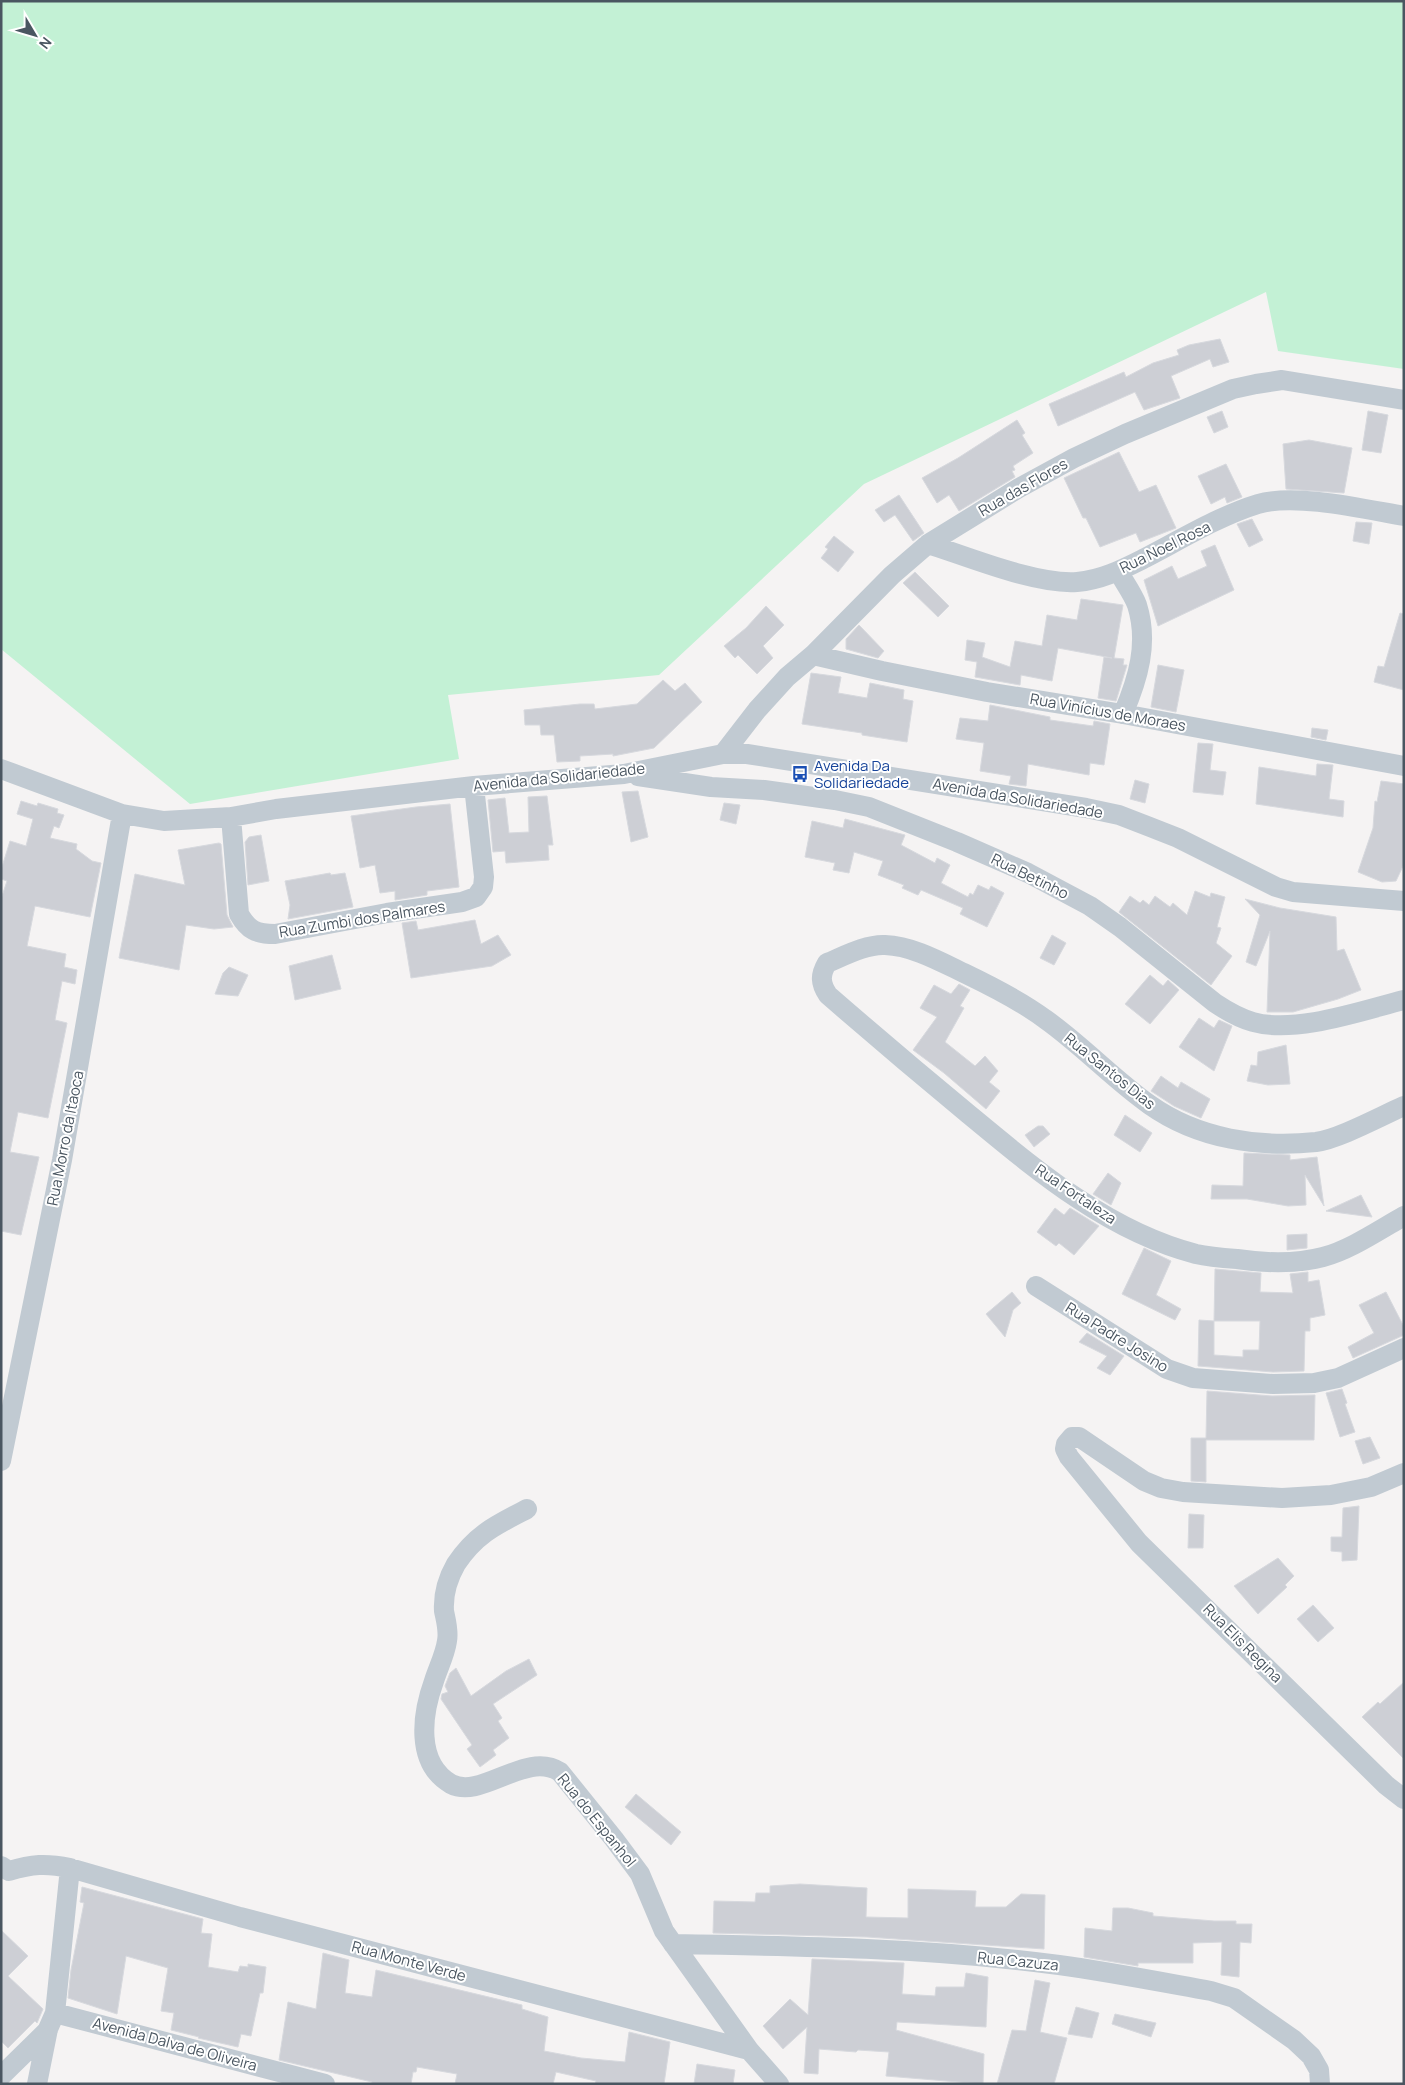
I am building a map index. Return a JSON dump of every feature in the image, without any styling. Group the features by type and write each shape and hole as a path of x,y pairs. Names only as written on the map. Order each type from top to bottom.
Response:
{"street":[{"name":"Rua das Flores","path":"723,754 757,710 788,677 813,655 892,575 928,544 1019,488 1074,458 1125,434 1233,389 1282,380 1404,400"},
{"name":"Rua Noel Rosa","path":"928,544 1052,582 1092,580 1118,571 1211,524 1258,504 1292,499 1404,516"},
{"path":"1118,571 1136,604 1142,632 1140,664 1136,684 1123,714"},
{"name":"Rua Vinícius de Moraes","path":"813,655 987,692 1402,758"},
{"name":"Avenida da Solidariedade","path":"1,769 122,814 164,821 231,817 276,809 474,786 624,774 723,754 747,754 1102,812 1150,826 1276,887 1293,892 1404,900"},
{"name":"Rua Betinho","path":"624,774 710,787 764,790 869,807 1028,873 1090,906 1120,927 1215,1003 1231,1013 1253,1022 1274,1025 1307,1024 1404,1000"},
{"name":"Rua Zumbi dos Palmares","path":"231,817 239,914 252,932 275,934 387,913 445,906 476,897 483,887 484,877 474,786"},
{"name":"Rua Morro da Itaoca","path":"1,1461 62,1160 122,814"},
{"name":"Rua Santos Dias","path":"827,963 868,948 883,945 905,948 943,963 996,989 1044,1018 1152,1106 1210,1134 1257,1144 1319,1141 1350,1130 1404,1106"},
{"name":"Rua Fortaleza","path":"827,963 821,973 822,986 828,995 884,1044 1011,1149 1086,1204 1157,1242 1197,1254 1254,1262 1297,1261 1324,1257 1354,1244 1404,1216"},
{"name":"Rua Padre Josino","path":"1036,1286 1167,1369 1193,1378 1273,1384 1314,1383 1338,1378 1404,1348"},
{"name":"Rua Elis Regina","path":"1404,1473 1371,1487 1331,1495 1282,1498 1184,1492 1161,1488 1144,1481 1079,1437 1072,1437 1066,1444 1065,1449 1069,1457 1139,1543 1386,1785 1404,1799"},
{"name":"Rua do Espanhol","path":"527,1509 484,1531 455,1566 446,1585 444,1608 448,1640 425,1713 424,1741 430,1761 439,1775 445,1780 456,1786 466,1787 495,1780 532,1766 553,1767 560,1772 640,1874 660,1922 749,2050 782,2084"},
{"name":"Rua Monte Verde","path":"4,1872 28,1866 49,1864 70,1868 240,1917 749,2050"},
{"path":"37,2084 52,2021 70,1868"},
{"name":"Rua Cazuza","path":"674,1944 829,1946 982,1957 1059,1965 1212,1991 1234,1998 1294,2040 1311,2056 1319,2070 1320,2084"},
{"path":"1,2076 52,2021"},
{"name":"Avenida Dalva de Oliveira","path":"52,2021 324,2084"}],"green space":[{"path":"1,1 1404,1 1404,369 1278,351 1266,292 864,484 659,675 448,695 459,759 190,804 1,649"}],"building":[{"path":"1220,339 1229,362 1213,367 1210,359 1171,376 1180,398 1144,410 1135,392 1058,426 1049,404 1124,372 1126,377 1153,363 1179,355 1177,350 1189,345"},
{"path":"1222,411 1228,427 1214,433 1207,417"},
{"path":"1368,411 1388,415 1381,453 1362,450"},
{"path":"1017,420 1025,433 1022,435 1033,453 1013,466 1015,470 1012,471 1015,477 959,511 949,495 937,503 922,478 958,458"},
{"path":"1309,440 1352,448 1344,493 1286,489 1283,444"},
{"path":"1119,452 1139,492 1156,485 1176,528 1140,542 1136,533 1100,547 1086,518 1083,518 1064,478"},
{"path":"1226,464 1242,497 1227,503 1225,497 1211,504 1198,476"},
{"path":"899,495 924,533 913,541 895,515 884,522 875,510"},
{"path":"1252,519 1263,540 1249,547 1237,524"},
{"path":"1356,522 1372,523 1369,544 1353,541"},
{"path":"834,536 854,552 838,572 821,558 828,549 825,547"},
{"path":"1215,545 1234,590 1158,626 1144,580 1172,566 1178,579 1207,566 1201,551"},
{"path":"915,572 949,606 938,617 903,583"},
{"path":"1081,599 1123,605 1114,658 1124,659 1123,665 1127,665 1116,701 1098,698 1104,657 1112,658 1058,648 1052,681 1021,675 1020,685 975,677 977,662 965,660 967,640 985,643 982,657 1010,667 1015,641 1042,646 1047,615 1077,620"},
{"path":"766,606 784,625 763,646 773,658 757,674 738,655 735,658 724,646 746,628"},
{"path":"1400,613 1404,614 1404,690 1374,682 1378,666 1384,667"},
{"path":"859,625 884,651 878,658 846,649 846,639"},
{"path":"1158,665 1184,670 1176,712 1151,707"},
{"path":"811,673 841,677 838,693 867,698 870,683 904,690 903,699 913,701 907,742 802,724"},
{"path":"663,680 675,691 685,683 702,702 654,748 613,756 613,754 580,756 580,761 557,762 554,735 541,735 540,725 525,725 524,710 580,704 594,704 595,709 637,704"},
{"path":"990,705 1050,717 1050,720 1093,726 1094,721 1110,724 1104,765 1090,763 1089,775 1028,764 1026,786 1009,784 1011,776 980,771 984,743 956,739 960,718 988,721"},
{"path":"1312,728 1328,730 1326,740 1311,737"},
{"path":"1198,743 1213,744 1210,770 1226,772 1223,795 1193,792"},
{"path":"1317,764 1333,765 1329,799 1344,801 1343,817 1256,804 1259,767 1316,776"},
{"path":"1135,780 1149,784 1145,803 1130,799"},
{"path":"1381,781 1404,784 1404,864 1396,881 1382,882 1358,872 1373,828 1375,801 1377,802"},
{"path":"638,791 648,837 631,842 622,792"},
{"path":"547,796 553,845 548,845 549,860 506,863 505,851 493,852 488,800 505,798 509,833 529,832 528,797"},
{"path":"21,801 37,806 38,803 58,809 57,813 64,815 59,828 54,826 50,838 77,844 76,849 92,861 101,863 90,917 35,906 27,946 66,954 64,967 77,970 75,984 62,981 55,1020 67,1023 48,1118 18,1112 10,1152 39,1157 21,1235 1,1231 1,899 7,881 1,879 1,870 10,841 26,846 33,819 17,814"},
{"path":"724,803 740,805 736,824 720,820"},
{"path":"450,804 459,887 427,891 427,895 395,900 395,891 380,893 375,865 360,868 351,816"},
{"path":"845,819 905,835 901,845 935,863 937,858 950,865 941,883 968,897 970,893 973,895 978,885 989,890 991,886 1004,893 987,927 960,914 963,908 921,890 918,895 902,888 904,885 878,875 883,861 854,852 849,873 833,870 835,863 805,857 812,821 843,828"},
{"path":"261,835 269,881 248,885 245,842 249,837"},
{"path":"221,844 227,915 233,927 214,929 186,925 179,970 119,958 135,874 185,885 178,850"},
{"path":"330,873 331,875 345,873 353,907 288,919 290,905 285,881"},
{"path":"1195,891 1210,897 1211,893 1225,897 1217,927 1221,928 1216,943 1232,956 1211,985 1119,912 1130,896 1140,903 1143,900 1149,905 1155,896 1170,907 1173,903 1187,915"},
{"path":"1245,899 1280,908 1336,917 1337,951 1344,949 1361,990 1293,1012 1267,1012 1270,931 1256,966 1246,962 1260,915"},
{"path":"475,920 481,944 498,935 511,955 492,966 411,978 402,923 416,921 418,930"},
{"path":"1052,935 1066,943 1054,965 1040,958"},
{"path":"332,955 341,989 295,1000 289,966"},
{"path":"229,967 248,975 238,996 215,994 223,973"},
{"path":"1150,975 1163,986 1168,980 1179,990 1150,1024 1125,1004"},
{"path":"959,984 970,990 960,1006 964,1008 945,1042 975,1066 985,1056 998,1071 989,1082 1000,1091 986,1109 944,1073 913,1050 937,1017 920,1008 934,985 951,994"},
{"path":"1199,1018 1214,1028 1219,1020 1232,1026 1214,1071 1179,1047"},
{"path":"1286,1045 1290,1084 1268,1085 1247,1081 1251,1065 1257,1066 1258,1052"},
{"path":"1161,1076 1178,1088 1181,1082 1210,1099 1201,1118 1174,1106 1151,1091"},
{"path":"1125,1115 1152,1133 1140,1152 1114,1135"},
{"path":"1038,1126 1043,1126 1050,1134 1034,1147 1025,1135"},
{"path":"1244,1153 1290,1155 1290,1160 1317,1157 1324,1206 1305,1175 1306,1205 1288,1206 1247,1199 1211,1199 1212,1185 1243,1186"},
{"path":"1108,1173 1121,1183 1111,1205 1093,1194"},
{"path":"1361,1195 1372,1217 1326,1211"},
{"path":"1055,1208 1064,1215 1070,1208 1099,1226 1074,1255 1059,1243 1056,1246 1037,1232"},
{"path":"1307,1234 1307,1248 1287,1250 1287,1235"},
{"path":"1144,1248 1171,1261 1156,1295 1181,1309 1175,1320 1122,1294"},
{"path":"1215,1269 1261,1273 1260,1292 1293,1293 1290,1274 1308,1272 1308,1282 1319,1280 1325,1315 1310,1318 1310,1331 1305,1331 1304,1371 1273,1372 1198,1366 1199,1320 1214,1321","holes":["1214,1321 1260,1321 1259,1350 1243,1350 1243,1357 1214,1355"]},
{"path":"1012,1292 1021,1303 1013,1310 1005,1337 986,1314"},
{"path":"1386,1292 1404,1327 1404,1335 1353,1358 1348,1347 1374,1333 1359,1305"},
{"path":"1087,1333 1124,1356 1110,1375 1097,1368 1107,1356 1079,1342"},
{"path":"1342,1389 1355,1432 1340,1437 1326,1393"},
{"path":"1207,1391 1272,1396 1315,1395 1314,1440 1206,1440 1206,1482 1191,1481 1191,1438 1206,1438"},
{"path":"1370,1437 1380,1458 1363,1464 1355,1441"},
{"path":"1359,1506 1357,1560 1342,1561 1342,1552 1331,1551 1331,1537 1342,1537 1343,1508"},
{"path":"1189,1514 1204,1515 1203,1548 1188,1548"},
{"path":"1278,1558 1294,1576 1285,1585 1287,1587 1258,1614 1234,1586"},
{"path":"1313,1605 1334,1628 1318,1642 1297,1619"},
{"path":"529,1659 537,1675 493,1704 502,1718 498,1721 509,1738 493,1750 496,1755 480,1767 467,1749 472,1745 441,1699 442,1694 448,1692 445,1686 450,1673 456,1668 471,1696 506,1671"},
{"path":"1404,1682 1404,1759 1362,1717 1378,1702 1380,1704"},
{"path":"636,1794 681,1832 671,1845 625,1807"},
{"path":"800,1884 867,1888 866,1917 908,1918 908,1889 976,1891 975,1907 1006,1907 1021,1894 1045,1895 1044,1949 867,1937 713,1933 714,1901 755,1902 756,1893 770,1893 770,1886"},
{"path":"82,1887 203,1919 201,1933 212,1934 208,1967 238,1972 240,1966 248,1967 248,1964 266,1967 263,1993 260,1993 251,2036 241,2034 238,2047 171,2030 174,2013 161,2011 168,1968 126,1956 117,2014 68,1998 71,1970 84,1903 80,1902"},
{"path":"1113,1908 1128,1908 1153,1913 1153,1916 1236,1921 1236,1924 1252,1924 1251,1943 1240,1942 1239,1977 1221,1975 1222,1942 1193,1943 1193,1963 1138,1963 1138,1966 1084,1957 1085,1928 1112,1931"},
{"path":"1,1930 28,1956 8,1976 43,2009 37,2023 35,2021 8,2048 1,2041"},
{"path":"323,1953 349,1960 345,1993 372,1997 376,1970 522,2005 522,2009 548,2017 544,2051 581,2058 625,2062 629,2032 670,2042 664,2084 595,2084 596,2081 556,2072 553,2084 455,2084 457,2074 417,2067 416,2072 413,2072 411,2084 372,2084 372,2082 279,2060 288,2002 316,2009"},
{"path":"812,1959 904,1963 902,1994 935,1996 936,1987 964,1987 966,1973 988,1977 986,2027 897,2022 896,2030 984,2054 983,2084 886,2076 889,2052 858,2050 856,2052 819,2049 818,2074 804,2073 807,2027 783,2049 763,2026 790,1999 808,2015"},
{"path":"1035,1980 1050,1983 1040,2032 1067,2038 1054,2084 997,2084 1012,2030 1026,2031"},
{"path":"1076,2007 1099,2013 1092,2038 1068,2034"},
{"path":"1115,2014 1156,2023 1151,2037 1112,2024"},
{"path":"697,2064 735,2070 733,2084 694,2084"}],"place":[{"name":"Avenida Da Solidariedade","path":"800,774"}]}
